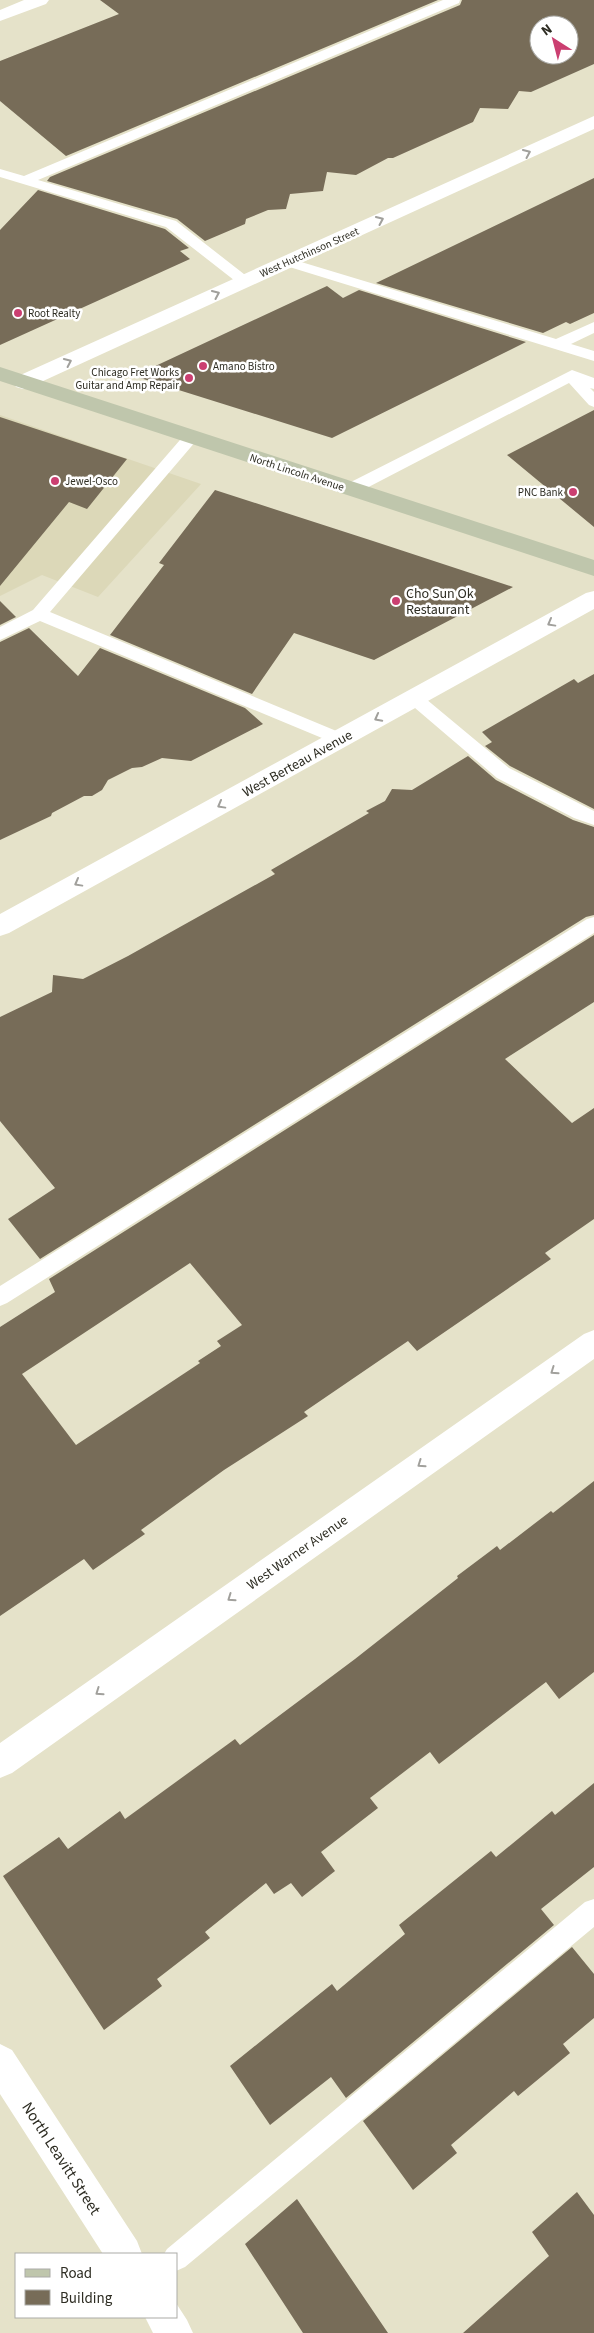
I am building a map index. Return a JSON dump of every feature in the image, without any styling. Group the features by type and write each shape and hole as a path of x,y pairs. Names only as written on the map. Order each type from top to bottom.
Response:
{"main road":[{"name":"North Lincoln Avenue","path":"0,374 594,568"}],"street":[{"path":"0,16 40,0"},
{"name":"West Hutchinson Street","path":"24,382 594,122"},
{"name":"West Berteau Avenue","path":"0,926 594,599"},
{"name":"West Warner Avenue","path":"0,1762 594,1343"},
{"name":"North Leavitt Street","path":"0,2062 123,2253"},
{"path":"165,2318 174,2333"}],"lane":[{"path":"25,180 454,0"},
{"path":"0,173 171,224 244,281"},
{"path":"288,262 594,356"},
{"path":"556,345 594,327"},
{"path":"572,375 594,389"},
{"path":"572,375 594,402"},
{"path":"351,489 572,375 594,384"},
{"path":"0,634 39,614 191,437"},
{"path":"39,614 340,738"},
{"path":"414,698 502,773 580,813 594,818"},
{"path":"0,1297 594,924"},
{"path":"178,2256 594,1911"}],"shaded area":[{"path":"0,415 201,484 98,597 42,575 0,596"}],"building":[{"path":"100,0 438,0 66,156 0,101 0,61 119,14"},
{"path":"462,0 594,0 594,64 531,92 519,91 508,109 480,108 473,122 393,158 388,158 356,175 327,172 323,191 290,194 286,209 268,210 246,219 245,224 205,241 177,219 47,181 50,177 460,5"},
{"path":"594,178 594,313 570,324 566,322 543,333 376,283"},
{"path":"38,190 165,229 189,248 180,251 190,259 0,345 0,230"},
{"path":"327,286 343,298 359,290 526,342 332,438 134,376"},
{"name":"PNC Bank","path":"594,410 594,527 507,455"},
{"name":"Jewel-Osco","path":"0,417 127,459 87,509 69,502 0,586"},
{"path":"215,490 513,587 374,660 294,633 252,694 110,635 164,565 159,563"},
{"path":"0,601 16,617 0,625"},
{"path":"29,628 78,676 100,648 245,708 263,724 191,761 162,758 142,767 132,768 108,780 102,790 92,796 84,796 52,813 51,816 0,840 0,642"},
{"path":"594,674 594,809 510,766 485,746 492,742 482,732 574,679 578,683"},
{"path":"468,756 496,780 573,820 594,827 594,915 586,917 40,1259 8,1219 55,1188 0,1121 0,1017 52,992 53,975 83,979 128,956 275,874 271,870 369,813 366,811 385,801 392,789 412,790"},
{"path":"594,935 594,1002 505,1059 572,1123 594,1108 594,1219 545,1253 551,1259 417,1351 408,1341 304,1412 308,1416 224,1470 141,1530 145,1534 93,1570 84,1559 0,1616 0,1327 55,1292 49,1279","holes":["190,1263 242,1325 217,1341 221,1346 198,1361 200,1363 76,1445 22,1374"]},
{"path":"594,1481 594,1672 559,1699 546,1682 439,1764 430,1752 370,1798 378,1808 321,1852 335,1871 302,1897 291,1883 274,1894 266,1883 205,1932 210,1938 157,1979 162,1986 104,2030 3,1876 59,1837 68,1849 120,1811 125,1819 235,1739 240,1745 355,1659 497,1546 500,1550 551,1511 553,1513"},
{"path":"594,1783 594,1867 541,1909 554,1925 346,2098 331,2077 270,2125 230,2066 332,1984 337,1991 405,1934 399,1925 491,1851 496,1857 552,1811 555,1815"},
{"path":"572,1947 594,1974 594,2018 563,2044 570,2053 518,2096 514,2091 451,2145 457,2153 413,2190 363,2121"},
{"path":"577,2192 594,2215 594,2333 463,2333 549,2256 532,2232"},
{"path":"297,2199 388,2333 303,2333 245,2244"}],"place":[{"name":"Root Realty","path":"18,313"},
{"name":"Amano Bistro","path":"203,366"},
{"name":"Chicago Fret Works Guitar and Amp Repair","path":"189,378"},
{"name":"Jewel-Osco","path":"55,481"},
{"name":"PNC Bank","path":"573,492"},
{"name":"Cho Sun Ok Restaurant","path":"396,601"}]}
